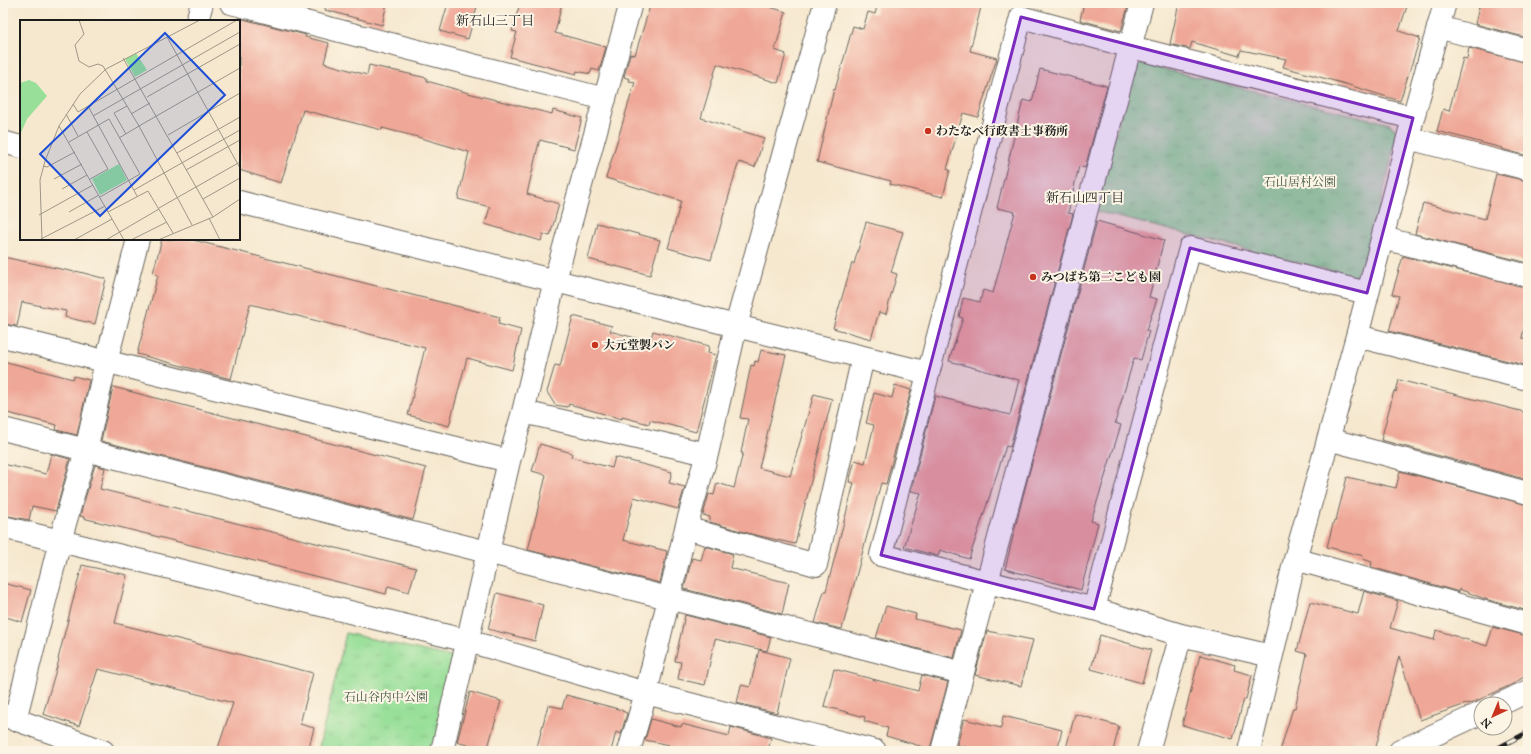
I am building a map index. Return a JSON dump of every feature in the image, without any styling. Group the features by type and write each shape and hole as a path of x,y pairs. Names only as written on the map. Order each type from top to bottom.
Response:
{"street":[{"path":"197,20 202,3"},
{"path":"231,3 605,99"},
{"path":"442,751 509,461 523,412 555,280 631,3"},
{"path":"630,751 646,693 686,528 707,454 736,326 825,3"},
{"path":"942,751 1142,3"},
{"path":"1249,751 1295,559 1357,336 1410,128 1445,3"},
{"path":"1271,656 1181,635 1094,609 881,555 1021,17 1131,47 1410,128 1528,169"},
{"path":"1438,27 1528,51"},
{"path":"3,142 20,147"},
{"path":"240,202 928,373"},
{"path":"1383,238 1528,276"},
{"path":"103,751 9,718 86,450 106,362 138,240"},
{"path":"1094,609 1190,248 1368,293"},
{"path":"3,336 509,461"},
{"path":"1357,336 1528,379"},
{"path":"686,528 816,565 863,357"},
{"path":"523,412 707,454"},
{"path":"3,429 963,673"},
{"path":"1328,439 1528,493"},
{"path":"3,527 468,641 646,693 875,751"},
{"path":"1295,559 1528,624"},
{"path":"1148,751 1181,635"},
{"path":"1513,698 1528,691"},
{"path":"1400,751 1473,717"}],"highlighted area":[{"path":"1021,17 1413,118 1367,293 1190,248 1094,609 881,555"}],"green space":[{"name":"石山居村公園","path":"1134,62 1390,124 1398,133 1364,269 1356,277 1095,211"},
{"name":"石山谷内中公園","path":"346,633 460,659 437,751 318,751"}],"building":[{"path":"281,3 310,3 309,10"},
{"path":"326,3 387,3 382,25 325,10"},
{"path":"448,3 478,3 468,39 440,31"},
{"path":"520,3 562,3 555,33 606,47 599,71 592,69 590,74 577,71 576,74 510,57 517,32 512,31"},
{"path":"651,3 757,3 786,12 775,50 786,54 778,83 717,64 701,118 764,138 755,167 739,162 711,260 668,248 681,201 606,178 635,82 629,81 630,79 624,77 630,54 635,55"},
{"path":"878,3 982,3 970,51 997,58 978,117 963,113 947,169 950,170 943,197 890,184 891,181 817,162 834,89 835,90 853,26 863,29 868,12 875,14"},
{"path":"1084,3 1129,3 1121,31 1080,20"},
{"path":"1179,3 1408,3 1399,31 1420,38 1400,101 1283,67 1286,59 1241,50 1239,56 1192,42 1190,49 1170,44"},
{"path":"1480,3 1515,3 1528,7 1528,38 1475,24"},
{"path":"239,18 306,35 305,37 329,43 324,63 367,75 369,65 427,78 427,81 472,94 552,114 553,110 582,118 574,149 540,140 539,142 527,194 559,204 550,236 543,234 541,241 485,224 490,207 458,199 469,152 414,136 382,128 382,130 303,110 281,183 240,170"},
{"path":"1469,48 1528,63 1528,156 1437,131 1443,109 1449,111 1463,58 1467,59"},
{"path":"1040,69 1107,86 1085,168 1079,166 1068,213 1073,214 1010,447 1006,446 969,559 940,550 938,556 904,547 921,493 911,491 935,396 1010,415 1019,380 949,361 963,318 959,317 963,298 980,302 983,290 993,293 1015,212 997,208 1023,100 1032,102"},
{"path":"1496,174 1528,181 1528,263 1415,234 1423,203 1485,219"},
{"path":"1097,221 1164,240 1149,297 1157,299 1146,331 1149,331 1141,360 1134,358 1115,423 1121,425 1091,521 1098,523 1081,590 1005,569 1023,496"},
{"path":"866,222 903,232 891,272 897,274 886,314 879,312 871,339 833,328"},
{"path":"597,223 660,240 650,275 588,259"},
{"path":"162,240 193,240 500,317 498,324 521,330 512,370 467,358 449,426 408,415 425,348 250,304 231,379 137,354 158,275 153,273"},
{"path":"1403,256 1528,288 1528,309 1522,338 1528,339 1528,366 1389,331 1399,296 1392,294"},
{"path":"3,257 76,271 106,279 95,324 65,317 66,311 22,302 17,326 3,324"},
{"path":"573,316 612,326 610,331 650,342 653,331 709,346 708,353 716,355 696,432 650,420 649,424 622,417 622,419 569,404 568,407 555,405 547,392 555,365 560,366"},
{"path":"761,350 786,355 759,468 790,476 814,394 832,399 795,544 751,534 710,522 710,517 703,515 709,494 714,495 717,483 734,488 743,453 741,453 748,419 740,418 751,365 754,366 755,361 758,362"},
{"path":"3,361 73,379 74,376 89,380 77,435 56,430 57,425 3,412"},
{"path":"1399,380 1528,413 1528,480 1381,440 1394,391 1396,392"},
{"path":"895,385 911,390 886,484 881,483 842,629 815,623 824,591 826,591 854,483 849,482 855,460 865,463 874,425 866,423 874,393 892,398"},
{"path":"113,387 426,468 413,520 101,441"},
{"path":"540,444 572,453 571,457 612,468 615,457 672,472 669,483 685,487 678,509 634,497 623,540 667,551 660,583 528,550 546,475 532,471"},
{"path":"51,454 70,459 56,511 32,506 29,520 3,515 3,464 46,474"},
{"path":"95,465 105,468 100,489 416,568 409,592 388,586 386,594 83,518 84,517 80,516"},
{"path":"1400,471 1528,505 1528,611 1485,599 1459,589 1459,592 1371,567 1372,562 1363,559 1364,556 1327,547 1334,520 1336,520 1347,477 1396,488"},
{"path":"705,546 733,554 730,568 789,583 782,614 684,589 692,558 701,560"},
{"path":"82,565 127,575 115,623 313,673 300,724 314,728 308,751 217,751 233,703 98,669 79,726 43,714 59,660 58,659"},
{"path":"3,583 31,590 22,622 3,616"},
{"path":"1364,591 1398,601 1390,628 1434,640 1436,630 1487,646 1493,627 1528,636 1527,675 1513,684 1487,696 1473,696 1473,703 1470,704 1469,703 1420,720 1399,656 1375,751 1280,751 1293,708 1295,708 1307,654 1297,651 1310,602 1358,614"},
{"path":"497,593 543,605 535,641 488,629"},
{"path":"886,606 916,614 915,619 961,630 954,658 876,638"},
{"path":"685,615 771,637 767,651 715,639 705,685 678,679 681,662 675,661"},
{"path":"987,631 1033,640 1021,686 975,675"},
{"path":"1100,635 1151,650 1142,683 1091,669"},
{"path":"759,650 790,658 777,713 737,703 741,685 750,687"},
{"path":"1200,655 1235,665 1234,670 1252,675 1233,739 1182,725"},
{"path":"834,669 918,691 922,675 948,682 930,749 886,736 888,728 864,721 865,717 824,706"},
{"path":"470,692 501,701 487,751 457,742"},
{"path":"566,695 622,710 627,713 621,734 616,732 611,751 536,751 548,705 562,708"},
{"path":"1075,714 1119,726 1113,751 1080,751 1066,748"},
{"path":"1003,716 1062,730 1057,751 982,751 957,745 964,719 1001,728"},
{"path":"651,719 681,727 682,724 729,736 731,727 771,738 768,751 679,751 668,748 669,745 645,740"}],"railway":[{"path":"1492,751 1528,732"}],"place":[{"name":"わたなべ行政書士事務所","path":"928,131"},
{"name":"みつばち第二こども園","path":"1033,277"},
{"name":"大元堂製パン","path":"595,345"}],"district":[{"name":"新石山三丁目","path":"495,21"},
{"name":"新石山四丁目","path":"1085,198"}]}
